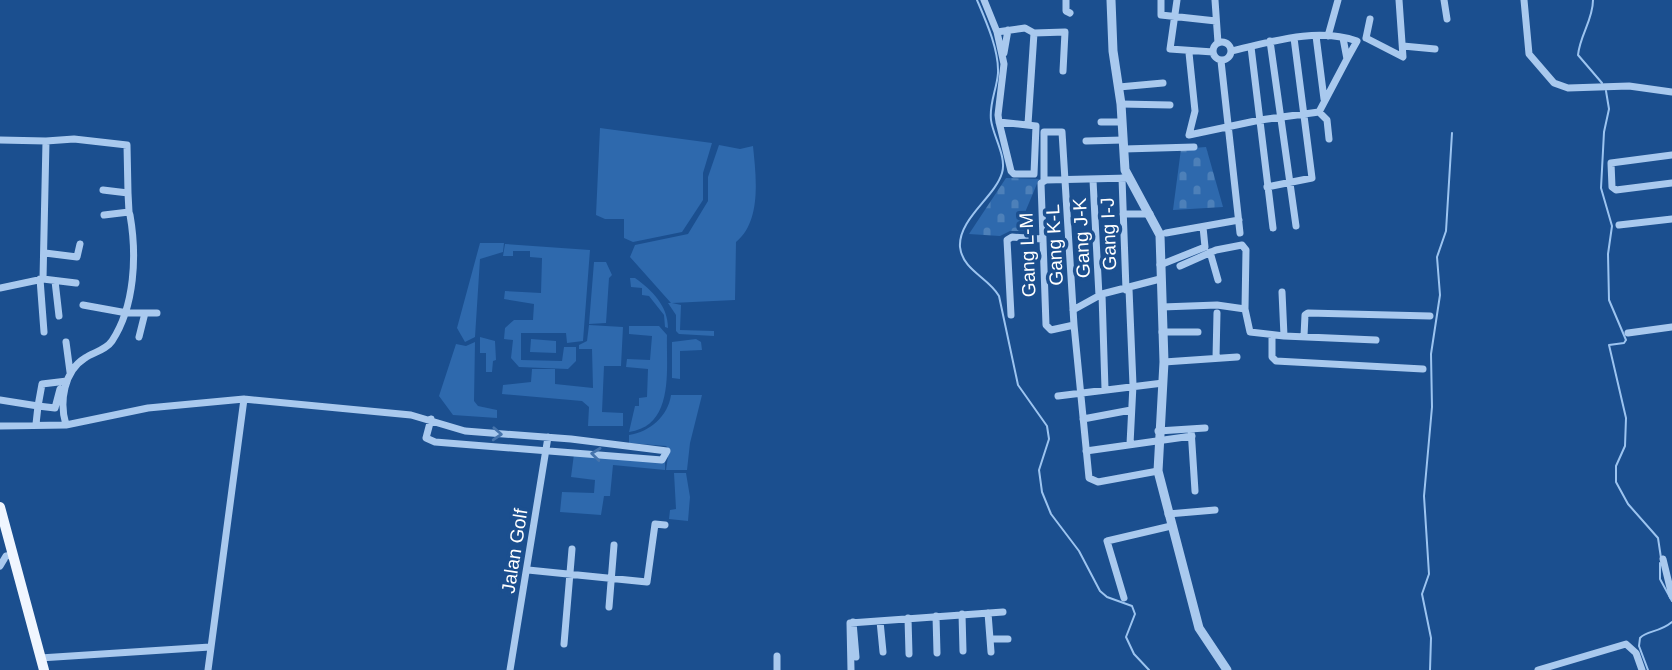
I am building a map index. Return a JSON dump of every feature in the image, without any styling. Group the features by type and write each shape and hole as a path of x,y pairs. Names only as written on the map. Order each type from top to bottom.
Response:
{"main road":[{"path":"0,508 6,556 44,670"}],"street":[{"path":"984,0 997,32 1003,57"},
{"path":"1066,0 1066,11 1070,13"},
{"path":"1111,0 1113,51 1121,104 1126,178 1150,214 1160,235 1164,362 1158,471 1199,628 1227,670"},
{"path":"1161,0 1160,15 1216,21"},
{"path":"1177,0 1170,49 1189,53 1213,52"},
{"path":"1213,52 1218,43 1215,0"},
{"path":"1328,36 1338,0"},
{"path":"1366,38 1403,57 1399,0"},
{"path":"1444,0 1447,19"},
{"path":"1524,0 1529,54 1543,74 1562,87 1615,86 1672,92"},
{"path":"1366,38 1370,19"},
{"path":"997,32 1025,28 1034,33 1066,33 1063,71"},
{"path":"999,122 1028,124 1037,128 1037,172 1020,175 1011,171 999,122 1003,57 1008,30"},
{"path":"1028,124 1034,33"},
{"path":"1316,36 1324,99"},
{"path":"1231,51 1270,41 1316,36 1357,42"},
{"path":"1267,187 1312,177 1294,38"},
{"path":"1343,38 1347,58"},
{"path":"1320,112 1324,99 1347,58 1357,42 1366,38"},
{"path":"1270,41 1296,226"},
{"path":"1218,43 1227,43 1231,51 1228,58 1221,61"},
{"path":"1251,47 1273,228"},
{"path":"1404,47 1435,49"},
{"path":"1213,52 1221,61 1240,233"},
{"path":"1189,53 1200,132"},
{"path":"1119,87 1163,83"},
{"path":"1121,104 1170,106"},
{"path":"1195,111 1187,134 1280,116 1320,112"},
{"path":"1320,112 1327,120 1329,139"},
{"path":"1101,122 1122,122"},
{"name":"Gang K-L","path":"1042,182 1045,130 1059,131 1065,134 1079,393 1091,482 1158,471"},
{"path":"0,140 74,139 127,145 133,247 127,313 109,345 82,360 70,372"},
{"path":"44,332 41,279 45,253 46,141"},
{"path":"1086,141 1194,147"},
{"path":"1672,155 1612,163 1612,187 1616,190 1672,183"},
{"path":"1042,182 1126,178"},
{"name":"Gang I-J","path":"1126,178 1124,214 1133,385 1130,444"},
{"name":"Gang J-K","path":"1093,180 1105,389"},
{"name":"Gang L-M","path":"1042,182 1046,326 1051,330 1074,325"},
{"path":"103,190 128,193"},
{"path":"104,215 129,212"},
{"path":"1124,214 1150,214"},
{"path":"1619,225 1672,219"},
{"path":"1167,233 1239,220"},
{"path":"1160,265 1205,247 1203,227"},
{"path":"1011,315 1007,240 1012,237 1042,239"},
{"path":"45,253 76,258 80,255 80,244"},
{"path":"1180,266 1210,252 1241,245 1245,248 1245,309 1250,331 1284,336 1376,340"},
{"path":"1210,252 1218,280"},
{"path":"0,288 41,279 76,283"},
{"path":"1073,310 1101,295 1160,279"},
{"path":"55,281 59,316"},
{"path":"1282,292 1284,336"},
{"path":"1162,307 1217,305 1245,309"},
{"path":"83,306 127,313 157,313"},
{"path":"139,337 145,313"},
{"path":"1216,358 1217,313"},
{"path":"1304,336 1305,315 1308,313 1430,316"},
{"path":"1628,333 1672,327"},
{"path":"1162,332 1198,331"},
{"path":"1272,335 1272,357 1276,361 1423,369"},
{"path":"66,342 70,372 63,411 66,425"},
{"path":"1164,362 1237,357"},
{"path":"36,424 42,384 67,381"},
{"path":"1058,396 1163,383"},
{"path":"53,425 60,389"},
{"path":"208,670 244,399"},
{"path":"0,426 66,425 148,408 244,399 411,415 431,419 465,431 667,451 662,460 430,441 426,436 431,419"},
{"path":"0,400 55,408"},
{"path":"1083,419 1132,410"},
{"path":"1086,451 1130,444 1158,435 1191,433 1205,428"},
{"path":"1191,433 1195,491"},
{"name":"Jalan Golf","path":"510,670 548,438"},
{"path":"1168,514 1215,510"},
{"path":"528,570 649,580 655,523 665,525"},
{"path":"1124,598 1107,541 1171,526"},
{"path":"609,607 614,545"},
{"path":"564,644 572,549"},
{"path":"0,566 6,556"},
{"path":"1663,559 1672,596"},
{"path":"851,624 1003,612"},
{"path":"988,613 990,652"},
{"path":"962,614 963,651"},
{"path":"936,616 937,653"},
{"path":"908,618 909,654"},
{"path":"880,621 883,652"},
{"path":"851,624 856,657"},
{"path":"851,624 851,670"},
{"path":"990,639 1007,639"},
{"path":"1538,670 1625,644 1636,653 1641,670"},
{"path":"40,658 210,647"},
{"path":"777,670 778,656"}],"green space":[{"path":"600,128 712,143 703,173 703,200 682,232 633,242 624,238 624,219 605,219 596,215"},
{"path":"719,145 740,149 753,146 754,210 744,233 736,242 735,300 672,303 681,305 680,330 714,331 714,336 679,334 676,331 676,315 668,303 671,303 630,257 635,245 688,234 708,201 708,177"},
{"path":"1206,147 1223,207 1173,210 1181,149"},
{"path":"1006,178 1039,179 1026,210 1026,231 1010,231 1000,236 969,234"},
{"path":"480,243 504,243 503,252 480,259 475,337 465,342 457,328"},
{"path":"505,244 590,250 583,341 567,343 566,333 521,333 521,360 562,361 564,347 576,347 576,361 568,369 519,367 511,358 513,340 504,339 505,328 514,320 533,320 534,304 504,299 505,291 541,293 542,258 530,257 530,251 513,251 513,256 503,256"},
{"path":"594,262 606,262 612,275 609,278 606,323 589,324"},
{"path":"630,278 635,278 658,299 665,313 668,328 665,327 664,315 649,296 642,295 642,288 631,287"},
{"path":"589,325 623,327 621,366 604,366 602,412 623,413 623,426 588,426 589,407 582,401 502,394 503,385 531,382 532,369 555,369 555,384 593,388 592,349 579,349 579,345 587,341"},
{"path":"629,326 659,326 667,335 667,379 661,407 654,419 644,427 629,432 635,406 639,406 639,398 647,397 648,369 626,367 627,359 650,360 652,336 629,334"},
{"path":"480,337 495,341 496,360 493,361 492,372 486,372 486,353 480,353"},
{"path":"531,339 556,341 556,353 530,352"},
{"path":"696,339 701,342 702,350 680,351 680,379 672,378 672,342"},
{"path":"475,342 474,401 478,406 497,410 497,418 453,415 439,396 456,344 466,346"},
{"path":"671,395 702,395 690,443 687,470 666,470 669,449 666,446 629,443 629,435 657,422 666,410"},
{"path":"574,454 665,462 665,470 613,465 610,496 604,496 601,515 560,512 562,492 594,493 595,480 571,477"},
{"path":"674,473 686,473 690,497 688,521 669,519 670,510 676,509"}],"waterway":[{"path":"977,0 998,64 991,120 1003,167 998,182 965,227 961,237 962,255 999,296 1018,385 1047,426 1049,439 1039,470 1042,492 1051,514 1079,551 1100,591 1107,597 1132,606 1135,614 1126,637 1134,654 1149,670"},
{"path":"1593,0 1578,55 1602,83"},
{"path":"1606,91 1609,109 1604,132 1601,188 1612,226 1608,254 1609,300 1626,340 1624,343 1609,345 1626,418 1625,446 1616,466 1616,482 1628,504 1658,538 1661,558"},
{"path":"1430,670 1431,638 1422,594 1429,574 1424,496 1432,407 1431,354 1440,295 1437,257 1446,231 1452,133"},
{"path":"1660,563 1660,579 1672,601"},
{"path":"1648,670 1639,646 1640,638 1672,622"}]}
